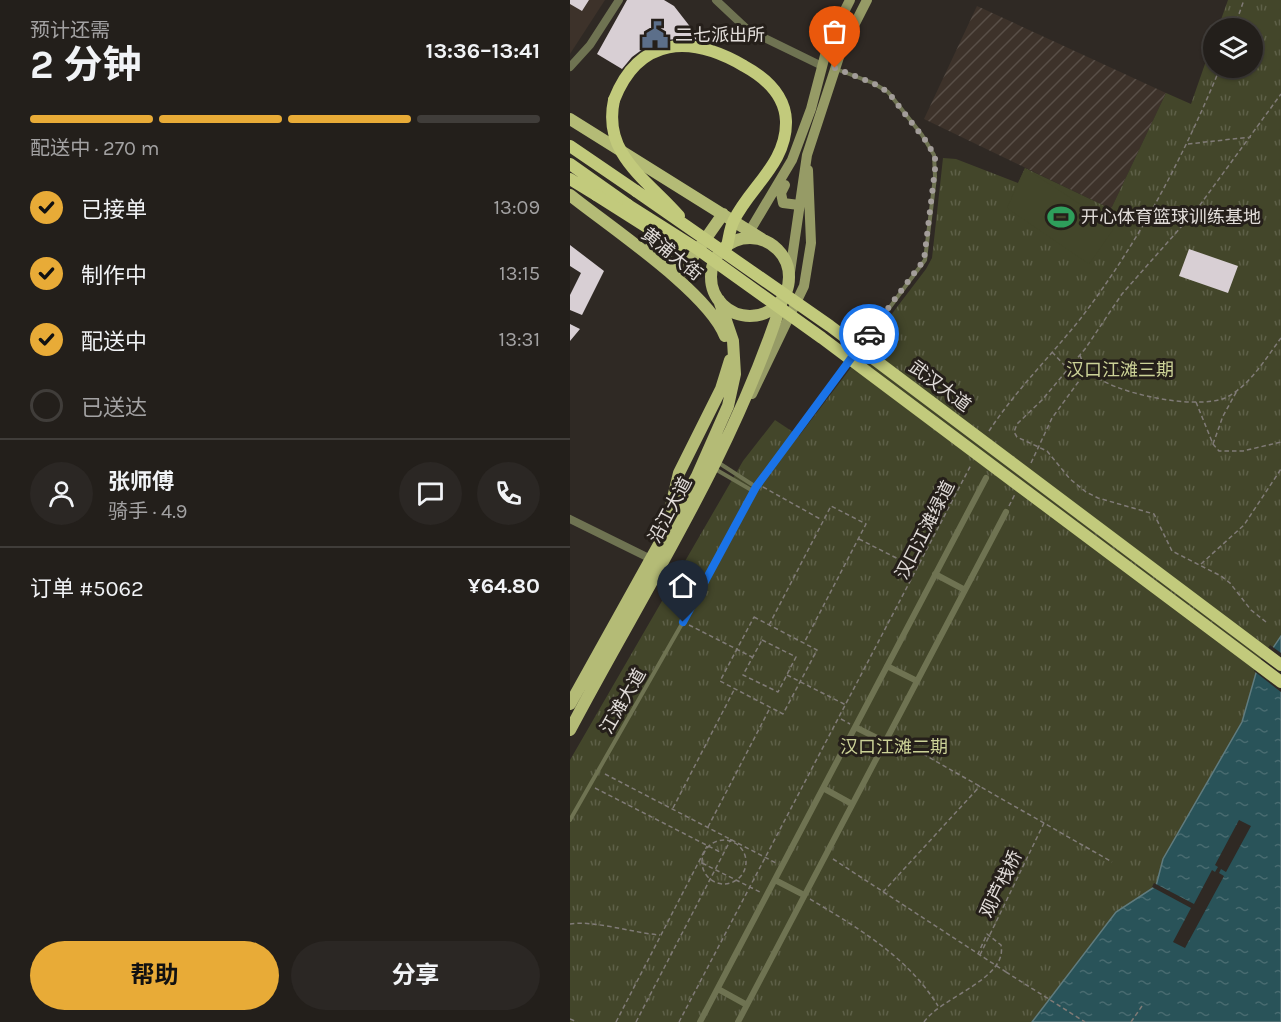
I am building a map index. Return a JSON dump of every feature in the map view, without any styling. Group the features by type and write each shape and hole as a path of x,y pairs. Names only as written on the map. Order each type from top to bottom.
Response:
{"highway":[{"path":"692,230 663,196 628,166 615,142 612,120 614,100 625,78 637,64 660,50 687,45 702,46 732,59 762,78 778,93 785,114 786,128 782,144 765,177 728,217 727,246"},
{"name":"武汉大道","path":"570,146 830,326 1281,665"},
{"name":"武汉大道","path":"570,165 699,250 822,338 1281,682"},
{"path":"570,179 668,240 699,250"}],"main road":[{"path":"850,0 820,65 811,108 792,160 748,235 727,246 718,256 712,269 713,289 719,300 735,313 748,316 768,312 783,298 789,279 807,155 835,68 867,0"},
{"path":"570,119 728,217 748,235 777,249 785,260 789,279"},
{"path":"741,412 765,370 804,286 811,234 807,155"},
{"path":"792,160 793,173 782,190 781,198 786,205 799,205"},
{"name":"黄浦大街","path":"570,195 710,310 721,324 731,356"},
{"path":"619,234 633,239 683,272 728,217"},
{"name":"沿江大道","path":"570,730 715,465 741,412 783,298"},
{"name":"沿江大道","path":"570,704 702,466 728,406 735,374 733,341 719,300"},
{"path":"663,536 679,473 722,389 733,341"}],"street":[{"path":"570,67 590,45 619,0"},
{"path":"716,0 748,30 820,65"},
{"path":"700,1022 986,478"},
{"path":"738,1022 1006,512"},
{"path":"570,519 651,559"},
{"path":"935,574 965,590"},
{"path":"887,666 917,681"},
{"path":"855,727 885,742"},
{"path":"823,789 852,804"},
{"path":"775,880 804,895"},
{"path":"718,989 747,1005"}],"lane":[{"name":"江滩大道","path":"570,820 683,622 756,487 920,267 927,254 936,161 929,145 888,92 873,83 835,68"},
{"path":"715,465 756,487"},
{"path":"715,465 756,487"}],"path":[{"path":"1238,18 1244,0"},
{"path":"984,438 1010,401 1109,280 1143,226 1187,144 1216,78"},
{"path":"1266,622 1251,610 1230,583 1201,564 1187,561 1172,551 1154,514 1098,498 1086,492 1039,447 1017,437 1014,430 1069,369 1122,294 1197,209 1281,94"},
{"path":"1187,144 1252,136"},
{"path":"1080,355 1087,370 1101,381 1131,393 1195,401 1223,399 1259,367 1281,338"},
{"path":"1052,351 1069,369"},
{"path":"1030,466 1052,418 1087,370"},
{"path":"1213,444 1223,416 1238,388"},
{"path":"1195,401 1213,444 1219,451 1232,453 1281,442"},
{"name":"汉口江滩绿道","path":"680,1022 975,457"},
{"path":"1201,564 1244,525 1281,469"},
{"path":"756,487 823,521"},
{"path":"1006,512 1016,494"},
{"path":"769,625 831,506 866,524 804,643"},
{"path":"859,539 918,570"},
{"path":"754,617 804,643 817,650 783,714 720,681 754,617"},
{"path":"683,622 753,657"},
{"path":"762,640 796,657 778,692 744,675 753,657 762,640"},
{"path":"787,675 847,706"},
{"path":"672,809 735,689"},
{"path":"708,827 770,707"},
{"path":"840,719 855,727"},
{"path":"898,739 1112,862"},
{"path":"598,770 782,866"},
{"path":"589,784 723,854"},
{"path":"883,892 980,786"},
{"name":"观芦栈桥","path":"979,954 1044,823"},
{"path":"636,1022 731,840"},
{"path":"616,1022 708,846 719,841 731,840 742,850 746,859 745,870 736,880 724,884 710,879 702,863 708,846"},
{"path":"833,859 1085,1022"},
{"path":"699,861 767,895"},
{"path":"804,895 890,952 918,979 938,1006"},
{"path":"570,924 589,922 614,929 660,936"},
{"path":"924,1022 938,1006 985,977 998,965 1001,945 996,939 987,936 979,954"},
{"path":"1131,1022 1142,1006"},
{"path":"570,1018 577,1022"}],"shaded area":[{"path":"570,0 605,0 570,54"},
{"path":"977,6 1166,93 1111,209 924,119"}],"green space":[{"name":"汉口江滩二期","path":"1228,0 1281,0 1281,636 1265,659 1242,722 1163,859 1156,886 1116,912 1032,1022 570,1022 570,760 743,461 775,420 799,436 926,269 932,258 943,158 956,159 1018,183 1025,168 1111,209 1166,93 1191,104 1203,70 1203,78 1263,78 1263,18 1222,18"},
{"name":"开心体育篮球训练基地","path":"1025,168 1115,227 1089,264 1007,208"}],"water":[{"path":"1281,636 1281,1022 1032,1022 1116,912 1156,886 1163,859 1242,722 1256,673"}],"pier":[{"path":"1270,645 1281,653 1281,692 1254,671"},
{"path":"1239,820 1251,826 1226,872 1221,869 1219,873 1224,876 1185,948 1173,942 1191,908 1152,887 1154,883 1194,904 1212,870 1215,872 1218,867 1215,865"}],"building":[{"path":"570,0 589,0 582,11 570,4"},
{"name":"二七派出所","path":"627,0 664,0 674,6 695,33 716,38 715,42 686,38 666,40 647,46 632,57 622,69 597,54"},
{"path":"570,245 604,271 582,315 570,310 570,295 581,273 570,266"},
{"path":"1189,249 1238,266 1228,293 1179,276"},
{"path":"570,324 580,329 570,341"}],"way so far":[{"path":"835,68 873,83 888,92 929,145 936,161 927,254 920,267 869,334"}],"place":[{"name":"二七派出所","path":"655,35"},
{"name":"开心体育篮球训练基地","path":"1061,217"}],"route":[{"path":"683,622 756,487 869,334"}],"park label":[{"name":"汉口江滩三期","path":"1120,370"}]}
